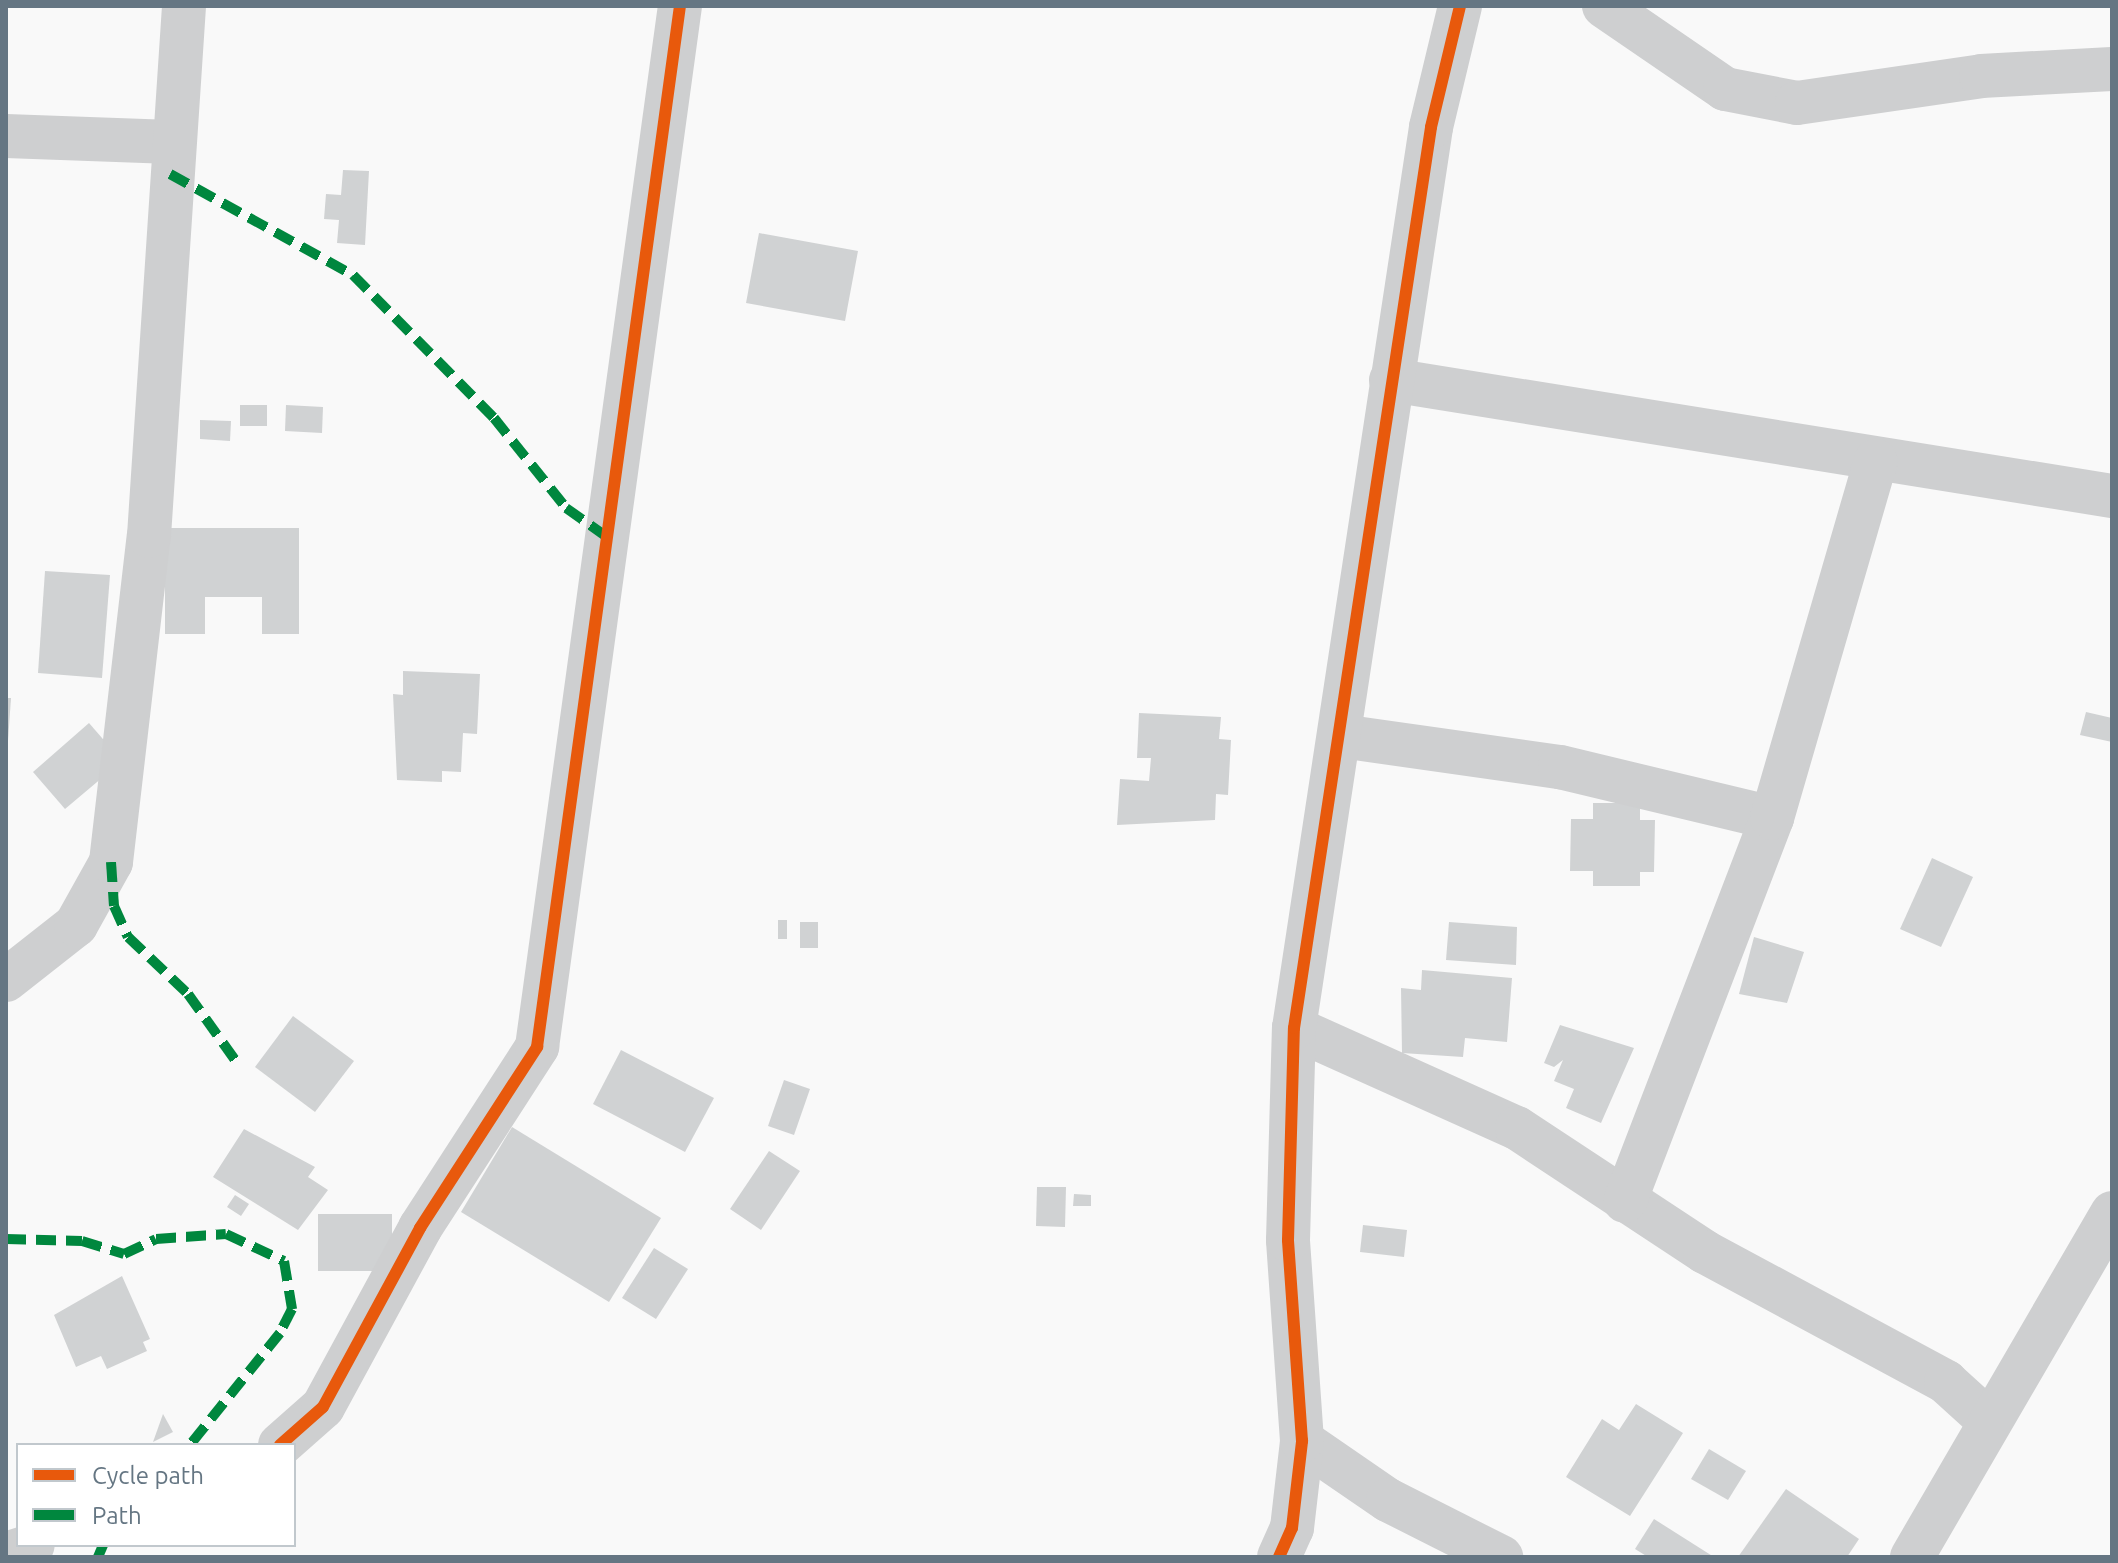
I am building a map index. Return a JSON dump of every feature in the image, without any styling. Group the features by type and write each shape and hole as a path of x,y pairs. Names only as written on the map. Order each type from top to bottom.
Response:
{"street":[{"path":"6,980 76,925 111,862 149,536 172,142 184,6"},
{"path":"282,1443 323,1407 420,1228 537,1047 680,6"},
{"path":"1279,1557 1292,1528 1302,1441 1288,1240 1294,1028 1321,815 1341,736 1391,380 1431,127 1460,6"},
{"path":"1604,6 1725,89 1797,103 1981,76 2112,69"},
{"path":"6,136 172,142"},
{"path":"1391,380 1876,461 2112,496"},
{"path":"1625,1201 1772,818 1876,461"},
{"path":"1341,736 1560,767 1772,818"},
{"path":"1294,1028 1517,1128 1625,1201 1946,1382 1989,1421"},
{"path":"1912,1557 1989,1421 2034,1357 2112,1213"},
{"path":"1302,1441 1388,1500 1501,1557"},
{"path":"6,1554 27,1547"}],"building":[{"path":"343,170 369,171 365,245 337,243 339,220 324,219 326,194 341,195"},
{"path":"759,233 858,251 845,321 746,303"},
{"path":"240,405 267,405 267,426 240,426"},
{"path":"286,405 323,407 322,433 285,431"},
{"path":"200,420 231,421 230,441 200,439"},
{"path":"165,528 299,528 299,634 262,634 262,597 205,597 205,634 165,634"},
{"path":"45,571 110,575 102,678 38,673"},
{"path":"403,671 480,674 477,734 463,733 461,772 442,771 442,782 397,780 393,694 403,695"},
{"path":"6,698 11,698 8,741 6,741"},
{"path":"2086,712 2112,718 2112,742 2080,735"},
{"path":"1139,713 1221,717 1219,739 1231,740 1228,795 1216,794 1215,820 1117,825 1120,779 1149,781 1151,758 1137,758"},
{"path":"89,723 122,761 65,809 33,772"},
{"path":"1593,803 1640,803 1640,820 1655,820 1654,872 1640,872 1640,886 1593,886 1593,871 1570,871 1571,819 1593,819"},
{"path":"1932,858 1973,877 1941,947 1900,929"},
{"path":"778,920 787,920 787,939 778,939"},
{"path":"800,922 818,922 818,948 800,948"},
{"path":"1449,922 1517,927 1516,965 1446,960"},
{"path":"1754,937 1804,952 1787,1003 1739,994"},
{"path":"1422,970 1512,978 1507,1042 1465,1038 1463,1057 1402,1053 1401,988 1421,990"},
{"path":"293,1016 354,1061 315,1112 255,1067"},
{"path":"1560,1025 1634,1048 1601,1123 1566,1108 1574,1089 1554,1081 1563,1060 1554,1067 1544,1063"},
{"path":"621,1050 714,1098 685,1152 593,1104"},
{"path":"784,1080 810,1089 794,1135 768,1126"},
{"path":"512,1127 661,1218 609,1302 461,1212"},
{"path":"244,1129 315,1167 308,1177 328,1190 298,1230 213,1177"},
{"path":"769,1151 800,1171 761,1230 730,1209"},
{"path":"1037,1187 1066,1187 1065,1227 1036,1226"},
{"path":"1074,1194 1091,1195 1091,1206 1073,1206"},
{"path":"235,1195 249,1204 241,1216 227,1207"},
{"path":"318,1214 392,1214 392,1271 318,1271"},
{"path":"1363,1225 1407,1230 1404,1257 1360,1252"},
{"path":"654,1248 688,1269 656,1319 622,1298"},
{"path":"122,1276 150,1339 143,1342 147,1351 107,1369 101,1356 76,1367 54,1315"},
{"path":"1636,1404 1683,1433 1630,1516 1566,1477 1602,1419 1619,1430"},
{"path":"163,1414 173,1432 153,1442"},
{"path":"1709,1449 1746,1471 1728,1500 1691,1479"},
{"path":"1786,1489 1859,1539 1847,1557 1738,1557"},
{"path":"1654,1519 1714,1557 1648,1557 1635,1549"}],"marked path":[{"path":"170,174 353,275 494,418 566,508 607,537"},
{"path":"111,862 114,906 128,937 188,994 238,1064"},
{"path":"6,1239 82,1241 124,1254 156,1239 226,1234 284,1261 292,1309 280,1333 192,1443"},
{"path":"98,1557 102,1547"}],"cycle path":[{"path":"282,1443 323,1407 420,1228 537,1047 680,6"},
{"path":"1279,1557 1292,1528 1302,1441 1288,1240 1294,1028 1431,127 1460,6"}]}
